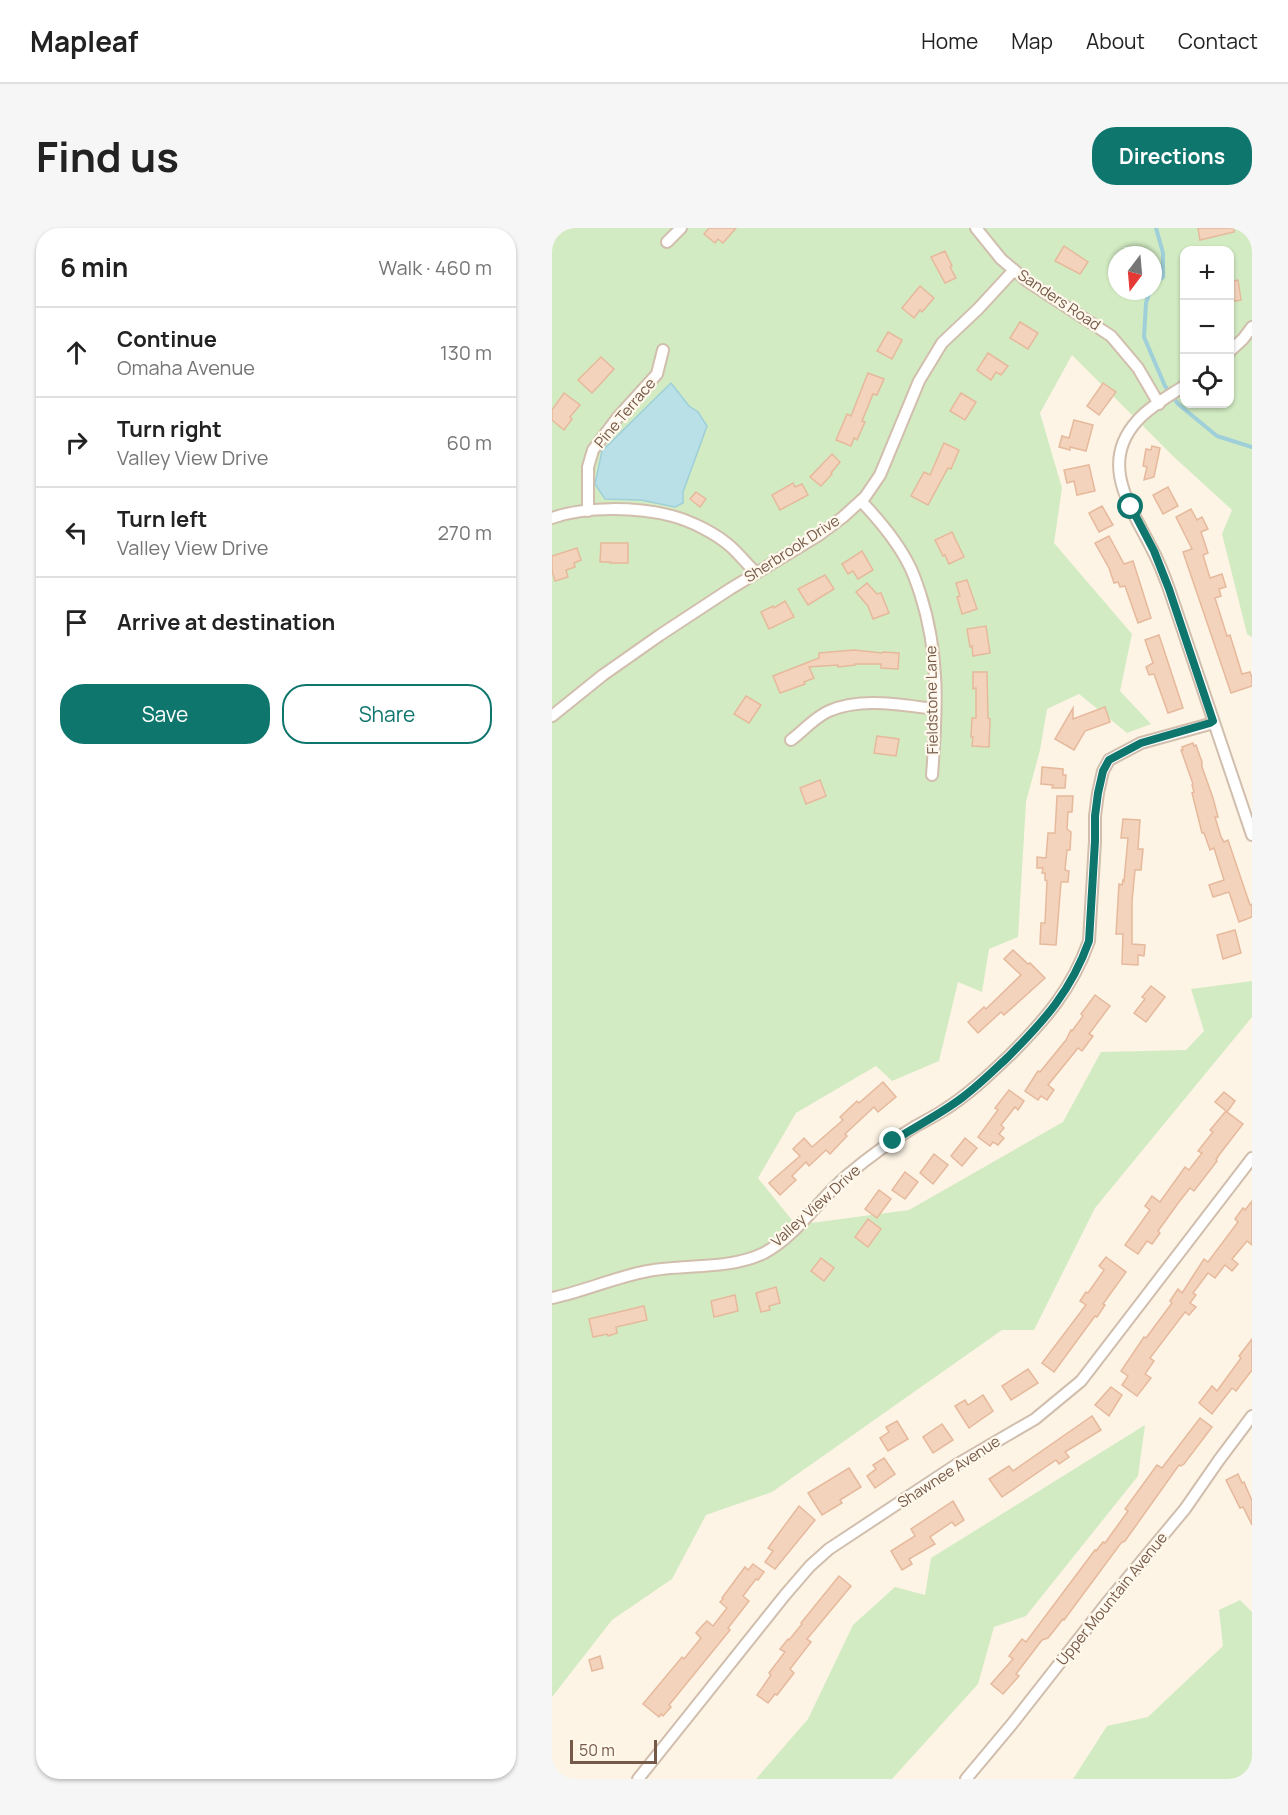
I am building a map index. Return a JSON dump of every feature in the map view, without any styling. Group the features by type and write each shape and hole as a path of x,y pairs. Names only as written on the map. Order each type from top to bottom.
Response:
{"street":[{"path":"667,242 681,228"},
{"name":"Sanders Road","path":"976,228 1001,259 1014,270 1053,300 1097,325 1111,336 1138,368 1161,402"},
{"name":"Sherbrook Drive","path":"552,716 620,663 730,589 819,536 861,501 880,475 919,381 942,343 1014,270"},
{"path":"1234,347 1252,327"},
{"name":"Pine Terrace","path":"588,511 588,467 593,450 618,417 657,374 663,350"},
{"path":"1180,389 1137,420 1123,439 1118,459 1120,482 1154,551 1169,589 1252,835"},
{"name":"Fieldstone Lane","path":"861,501 885,526 911,567 926,611 934,654 935,709 932,776"},
{"path":"552,518 568,512 624,509 672,516 699,527 729,546 756,573"},
{"path":"791,740 827,712 855,703 935,709"},
{"name":"Valley View Drive","path":"552,1298 626,1275 675,1267 728,1263 748,1259 764,1252 782,1240 850,1173 893,1141 965,1096 985,1079 1040,1026 1066,991 1084,956 1089,941 1095,816 1103,771 1109,760 1141,743 1213,721"},
{"name":"Shawnee Avenue","path":"638,1779 785,1595 828,1549 956,1465 1035,1419 1081,1381 1252,1158"},
{"name":"Upper Mountain Avenue","path":"966,1779 1185,1509 1252,1416"}],"green space":[{"path":"552,228 1252,228 1252,637 1247,634 1222,534 1232,510 1174,457 1072,355 1040,413 1062,488 1054,543 1132,634 1120,691 1151,724 1127,733 1079,694 1047,709 1040,750 1026,802 1018,937 989,949 982,992 958,982 939,1061 892,1081 876,1066 796,1113 758,1178 796,1225 909,1210 1063,1122 1101,1052 1186,1050 1204,1031 1191,989 1252,981 1252,1017 1095,1208 1034,1330 1002,1330 772,1492 706,1515 672,1579 612,1620 552,1697"},
{"path":"1145,1425 1138,1476 1026,1616 994,1627 978,1684 892,1779 756,1779 808,1719 853,1625 895,1587 925,1595 931,1558"},
{"path":"1240,1600 1252,1612 1252,1779 1073,1779 1107,1726 1148,1717 1223,1646 1219,1610"}],"water":[{"path":"671,383 689,406 698,412 707,426 683,492 683,503 675,507 641,500 605,499 595,484 602,451"}],"building":[{"path":"709,228 736,228 723,243 718,239 715,243 704,234"},
{"path":"1198,228 1234,228 1234,232 1200,240"},
{"path":"1064,246 1088,262 1080,274 1055,261"},
{"path":"945,251 956,278 945,283 931,257"},
{"path":"1238,280 1241,300 1234,301 1234,300 1234,281"},
{"path":"920,286 934,298 914,318 902,308"},
{"path":"1020,322 1038,333 1028,349 1010,338"},
{"path":"888,332 902,340 892,359 877,351"},
{"path":"988,353 1008,366 1001,375 996,372 991,380 977,370"},
{"path":"601,357 614,369 592,393 578,380"},
{"path":"868,373 884,379 877,395 873,394 862,421 865,422 857,440 854,438 851,446 836,440 847,414 851,416"},
{"path":"1103,383 1116,392 1099,415 1087,406"},
{"path":"564,393 580,405 570,417 572,419 564,430 552,420 552,410"},
{"path":"961,393 976,402 965,420 950,411"},
{"path":"1074,420 1093,425 1086,451 1059,447 1062,436 1069,438"},
{"path":"944,443 959,450 951,469 948,468 928,505 911,496 924,472 930,475"},
{"path":"1152,446 1160,448 1154,477 1144,480 1147,467 1143,466 1146,449 1151,450"},
{"path":"832,454 840,462 821,486 810,477"},
{"path":"1089,465 1095,491 1077,495 1074,481 1067,483 1064,470"},
{"path":"793,483 795,487 802,484 808,495 780,510 772,495"},
{"path":"1168,487 1178,506 1163,514 1153,495"},
{"path":"696,492 706,499 700,507 690,499"},
{"path":"1102,506 1113,525 1099,532 1089,513"},
{"path":"1191,509 1197,520 1202,517 1208,529 1201,532 1208,553 1203,555 1210,578 1222,574 1226,587 1219,589 1221,596 1215,598 1227,636 1230,635 1242,674 1250,672 1252,678 1252,686 1231,693 1183,552 1192,549 1176,517"},
{"path":"952,532 964,557 949,564 935,540"},
{"path":"1109,536 1124,564 1133,561 1151,618 1138,623 1125,586 1120,587 1118,582 1114,583 1109,568 1095,543"},
{"path":"601,543 628,543 628,563 600,562"},
{"path":"577,548 581,560 574,563 575,567 566,570 568,577 555,581 552,556"},
{"path":"862,551 873,570 858,579 853,571 848,574 842,564"},
{"path":"825,575 834,589 808,605 798,589"},
{"path":"967,580 977,609 962,614 956,583"},
{"path":"867,583 877,594 881,593 889,613 873,619 868,606 856,592"},
{"path":"785,601 794,617 769,629 761,612"},
{"path":"986,626 990,653 973,656 967,629"},
{"path":"1159,635 1183,708 1168,713 1154,674 1149,675 1146,667 1153,663 1145,640"},
{"path":"854,650 899,653 898,669 881,668 881,664 809,667 814,678 804,682 805,684 780,693 773,676 819,658 819,653"},
{"path":"973,672 987,672 989,747 972,746 972,718 976,718 976,688 973,689"},
{"path":"746,696 761,705 749,723 734,714"},
{"path":"1105,707 1110,722 1085,731 1074,750 1055,739 1073,708 1073,719"},
{"path":"877,736 899,739 896,756 874,753"},
{"path":"1193,743 1194,746 1196,745 1213,798 1218,817 1215,817 1221,837 1224,842 1228,840 1250,905 1252,904 1252,917 1239,922 1229,892 1213,897 1209,885 1224,880 1214,848 1210,850 1204,833 1202,833 1192,793 1194,792 1193,784 1181,750 1183,750 1182,747"},
{"path":"1042,767 1063,769 1063,775 1066,775 1065,788 1052,788 1053,785 1041,784"},
{"path":"820,780 826,796 806,804 800,788"},
{"path":"1057,796 1073,796 1072,812 1068,812 1067,829 1071,832 1070,850 1067,850 1065,870 1069,871 1068,882 1061,882 1056,945 1040,944 1041,923 1045,923 1047,881 1045,873 1042,873 1043,868 1037,868 1037,857 1046,858 1048,833 1055,833"},
{"path":"1123,819 1140,820 1138,849 1143,849 1141,870 1135,870 1132,901 1132,944 1145,945 1144,956 1138,955 1138,965 1122,964 1123,934 1116,934 1119,884 1122,885 1124,881 1128,838 1121,838"},
{"path":"1235,930 1241,953 1223,959 1217,935"},
{"path":"1013,950 1045,978 1004,1015 1001,1012 978,1033 968,1022 984,1007 986,1009 1021,975 1004,959"},
{"path":"1151,986 1165,997 1146,1022 1134,1013 1145,999 1142,997"},
{"path":"1095,995 1110,1006 1089,1034 1093,1036 1082,1051 1078,1048 1048,1085 1054,1090 1047,1100 1041,1096 1038,1100 1025,1091 1038,1071 1040,1072 1066,1040"},
{"path":"883,1082 896,1097 878,1112 874,1107 845,1134 847,1136 830,1154 826,1150 809,1166 806,1162 792,1176 796,1180 780,1195 769,1183 800,1156 793,1149 804,1138 812,1147 843,1120 840,1117 857,1101 859,1103"},
{"path":"1009,1090 1024,1101 1018,1110 1015,1107 1001,1125 1004,1128 999,1134 1004,1138 998,1145 993,1142 990,1146 978,1137 998,1110 995,1108"},
{"path":"1224,1092 1235,1101 1227,1112 1243,1124 1194,1191 1190,1188 1179,1202 1158,1231 1160,1233 1152,1244 1147,1241 1138,1254 1125,1245 1150,1210 1145,1206 1152,1196 1160,1202 1185,1167 1189,1170 1202,1153 1198,1151 1213,1132 1210,1130 1226,1111 1215,1102"},
{"path":"965,1138 977,1148 962,1166 951,1156"},
{"path":"934,1154 948,1165 933,1184 920,1173"},
{"path":"905,1172 918,1182 905,1199 892,1190"},
{"path":"879,1190 891,1199 877,1218 865,1209"},
{"path":"1252,1201 1252,1245 1247,1241 1232,1259 1238,1264 1232,1271 1225,1265 1215,1278 1208,1273 1193,1293 1196,1295 1190,1303 1196,1307 1189,1315 1185,1312 1150,1358 1154,1361 1145,1374 1151,1378 1137,1396 1122,1385 1128,1376 1121,1371 1144,1337 1146,1338 1172,1303 1170,1301 1178,1289 1182,1293 1204,1259 1208,1262 1238,1222 1235,1219"},
{"path":"868,1219 881,1229 868,1247 855,1237"},
{"path":"1106,1257 1126,1272 1103,1304 1105,1305 1097,1317 1095,1316 1054,1372 1042,1363 1086,1305 1080,1301 1104,1270 1099,1266"},
{"path":"821,1258 834,1268 824,1281 811,1271"},
{"path":"776,1287 780,1303 769,1306 770,1310 761,1312 756,1293"},
{"path":"735,1295 738,1311 714,1317 711,1301"},
{"path":"644,1306 647,1320 616,1327 617,1333 608,1336 607,1334 593,1337 589,1319"},
{"path":"1252,1339 1252,1370 1236,1391 1232,1388 1212,1414 1199,1403 1212,1386 1217,1391"},
{"path":"1028,1369 1038,1383 1011,1400 1002,1386"},
{"path":"1111,1387 1122,1395 1109,1416 1095,1405"},
{"path":"983,1395 993,1411 969,1428 955,1406 965,1400 968,1405"},
{"path":"1092,1416 1101,1430 1065,1452 1069,1457 1059,1464 1056,1460 1002,1497 989,1479 1009,1466 1013,1471"},
{"path":"1200,1418 1212,1427 1184,1464 1179,1465 1125,1541 1121,1543 1064,1620 1048,1638 1042,1640 1016,1674 1019,1676 1003,1694 991,1684 1013,1659 1009,1656 1022,1639 1026,1642 1095,1550 1103,1542 1105,1543 1128,1511 1125,1509 1157,1465 1162,1468"},
{"path":"897,1421 908,1439 888,1451 880,1438 889,1432 886,1427"},
{"path":"942,1424 953,1440 933,1453 923,1437"},
{"path":"884,1458 895,1474 875,1488 867,1476 876,1469 873,1465"},
{"path":"849,1468 861,1487 840,1500 842,1503 822,1515 808,1493"},
{"path":"1238,1474 1252,1501 1252,1525 1243,1507 1240,1508 1226,1480"},
{"path":"953,1501 964,1520 955,1526 952,1522 930,1537 935,1544 909,1559 912,1564 902,1570 891,1551 915,1536 911,1529"},
{"path":"799,1506 815,1520 775,1569 765,1562 773,1551 768,1548"},
{"path":"753,1564 764,1572 743,1596 749,1601 728,1628 730,1630 669,1705 671,1707 659,1717 643,1704 701,1638 696,1633 702,1626 707,1621 713,1626 727,1608 720,1602 722,1598 745,1567 748,1570"},
{"path":"839,1576 851,1586 807,1639 811,1642 790,1669 794,1673 768,1703 757,1695 771,1675 769,1673 785,1652 780,1649"},
{"path":"600,1656 603,1668 592,1671 589,1660"}],"waterway":[{"path":"1156,228 1161,246"},
{"path":"1162,249 1162,278"},
{"path":"1147,300 1144,337 1165,386 1178,404 1217,436 1252,447"}],"route":[{"path":"893,1141 942,1112 985,1079 1040,1026 1066,991 1089,941 1095,816 1103,771 1109,760 1141,743 1213,721 1169,589 1154,551 1131,507"}]}
